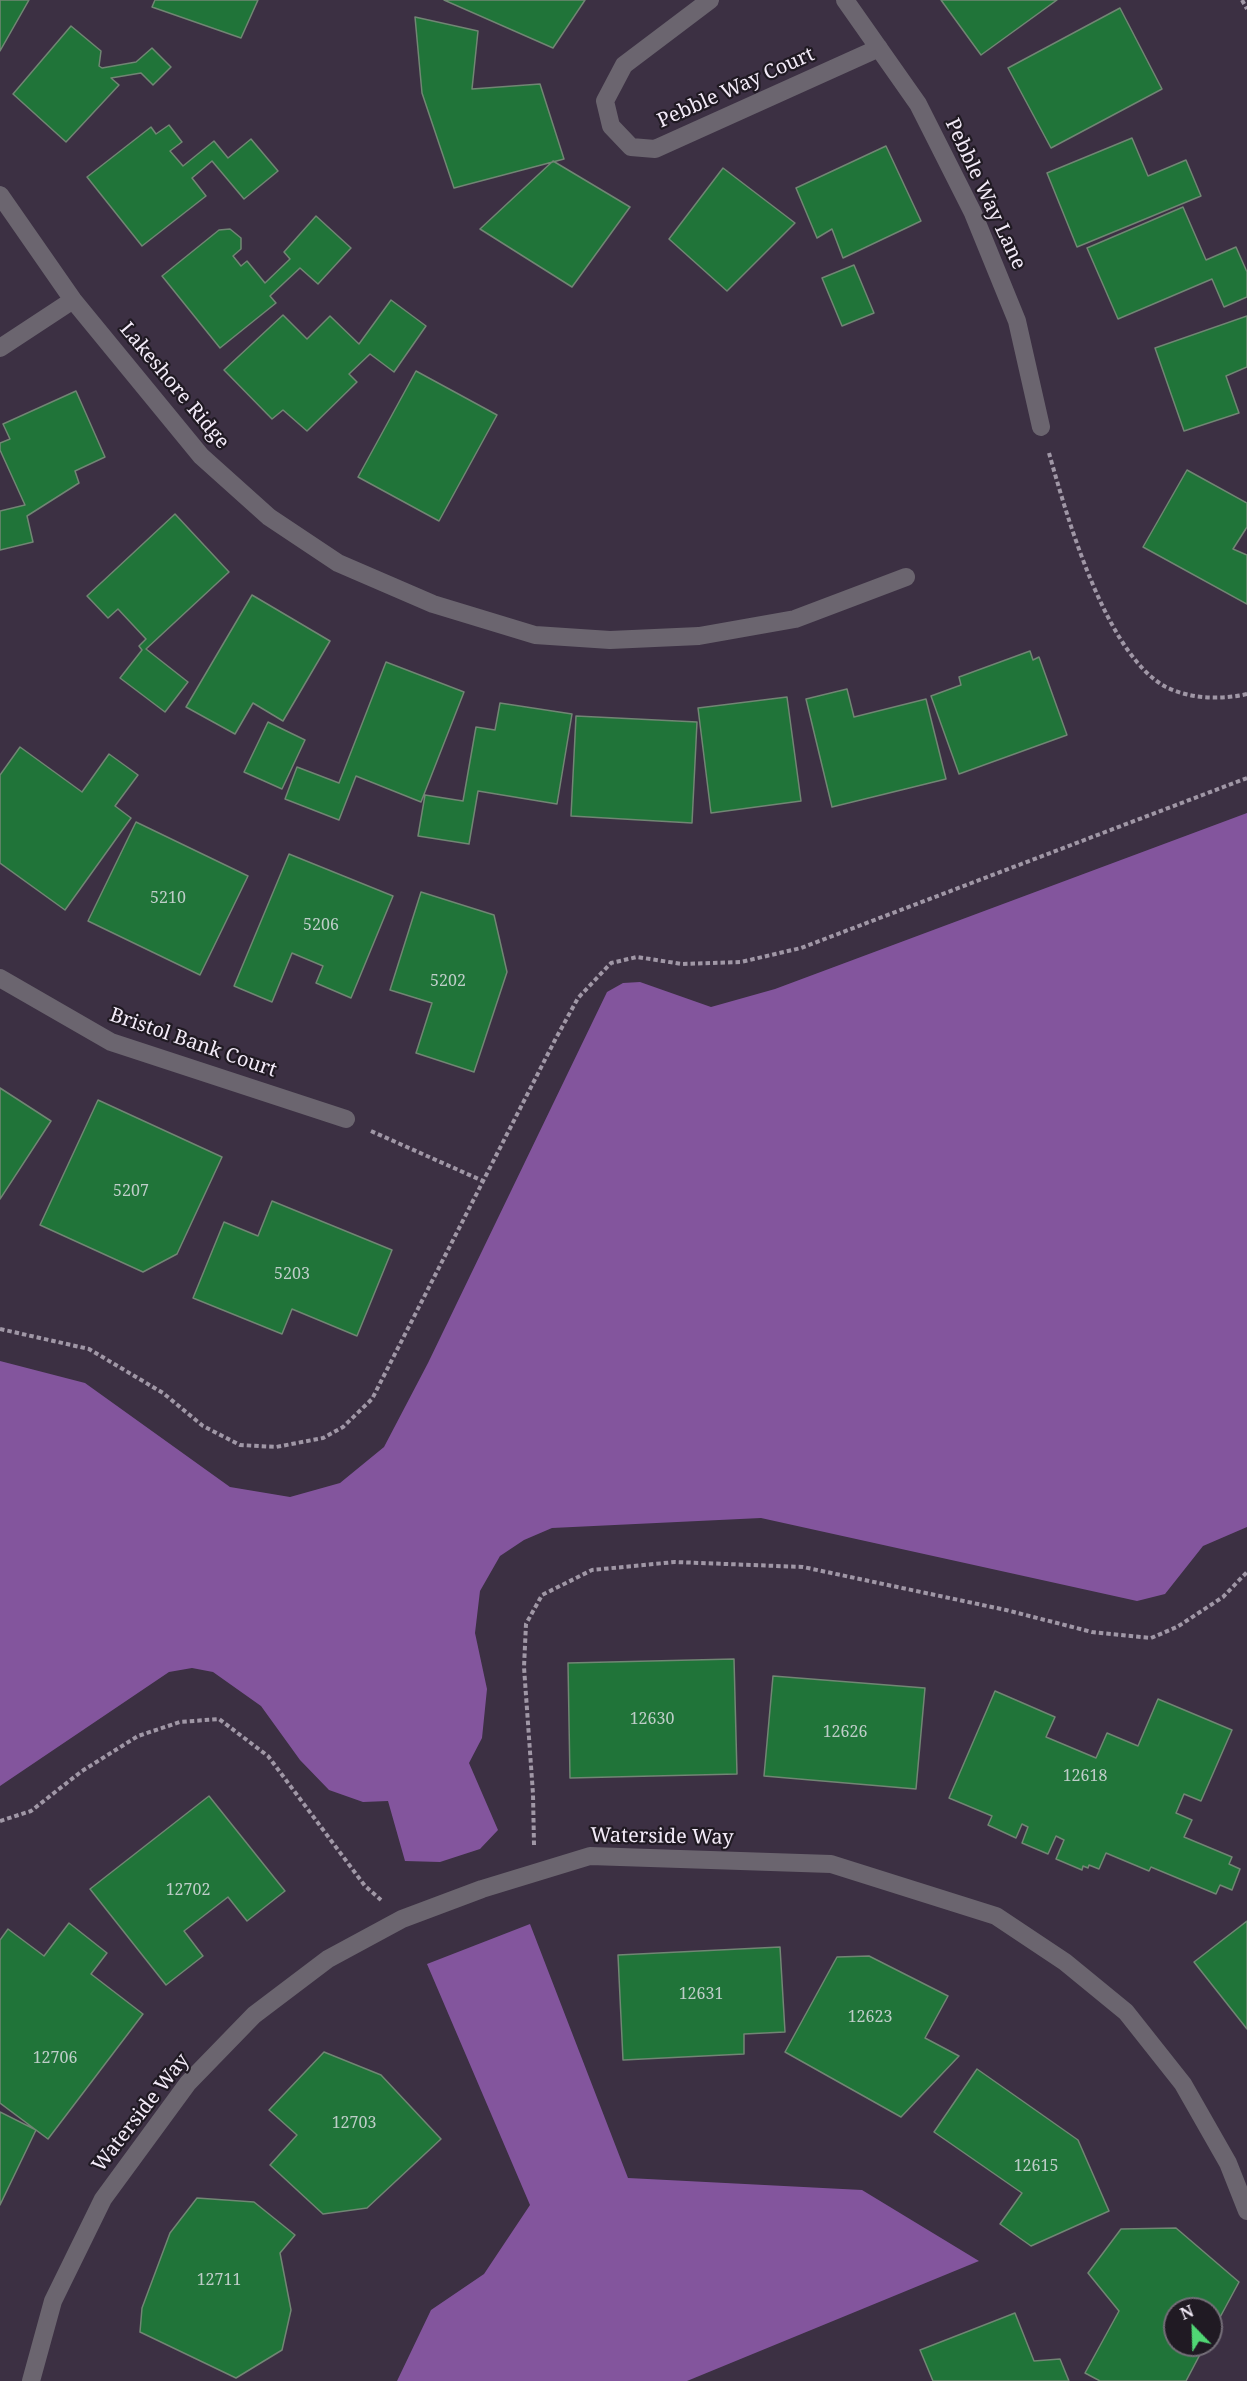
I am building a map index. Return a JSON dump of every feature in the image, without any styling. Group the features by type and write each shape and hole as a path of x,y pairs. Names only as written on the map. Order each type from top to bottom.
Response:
{"street":[{"name":"Pebble Way Court","path":"710,0 624,65 605,101 611,126 631,147 655,149 879,48"},
{"name":"Pebble Way Lane","path":"845,0 918,104 973,213 1017,321 1041,427"},
{"name":"Lakeshore Ridge","path":"4,207 73,300 201,456 269,517 338,563 433,604 535,635 610,640 699,636 795,619 906,578"},
{"path":"0,348 73,300"},
{"name":"Bristol Bank Court","path":"0,978 111,1042 346,1119"},
{"name":"Waterside Way","path":"31,2381 53,2301 103,2199 188,2084 254,2015 328,1959 402,1919 482,1889 590,1856 831,1864 996,1916 1065,1962 1126,2012 1183,2084 1228,2163 1247,2211"}],"path":[{"path":"1242,0 1247,9"},
{"path":"1041,427 1067,516 1090,576 1117,635 1136,662 1166,687 1200,698 1247,694"},
{"path":"0,1329 89,1349 163,1393 202,1426 240,1446 276,1447 323,1438 343,1427 372,1399 578,998 611,963 637,957 682,964 741,962 801,948 1247,778"},
{"path":"346,1119 483,1181"},
{"path":"533,1873 534,1794 525,1667 526,1624 543,1595 592,1570 675,1562 803,1567 1006,1610 1092,1632 1151,1638 1177,1627 1223,1598 1247,1572"},
{"path":"0,1821 31,1811 82,1771 138,1736 180,1722 219,1719 268,1756 365,1886 402,1919"}],"shaded area":[{"path":"1247,813 1247,1527 1203,1546 1165,1594 1137,1601 761,1518 552,1528 524,1540 500,1556 480,1591 475,1633 487,1689 482,1738 469,1763 498,1830 480,1849 440,1862 405,1861 388,1801 363,1802 329,1790 300,1760 261,1706 213,1672 192,1668 169,1672 0,1786 0,1361 85,1383 230,1487 290,1497 340,1483 384,1447 428,1363 607,992 623,983 640,982 711,1007 775,989"},
{"path":"530,1924 628,2178 862,2190 979,2261 687,2381 397,2381 431,2310 484,2274 530,2205 427,1964"}],"building":[{"path":"0,0 29,0 0,51"},
{"path":"155,0 258,0 241,38 152,7"},
{"path":"444,0 585,0 553,48"},
{"path":"941,0 1057,0 981,55"},
{"path":"1120,8 1162,89 1051,148 1008,68"},
{"path":"415,17 478,31 472,89 540,84 564,159 454,188 422,93"},
{"path":"71,26 101,51 99,66 102,68 136,62 152,48 171,67 153,85 141,73 111,78 119,85 66,142 13,94"},
{"path":"169,125 182,142 170,151 183,166 214,141 228,158 251,139 278,171 244,199 212,161 192,178 206,196 142,246 87,177 151,127 156,134"},
{"path":"1132,138 1148,176 1186,160 1201,196 1077,247 1047,173"},
{"path":"886,146 921,221 843,258 832,229 817,238 796,188"},
{"path":"553,161 630,207 572,287 480,229"},
{"path":"723,168 795,223 727,291 669,239"},
{"path":"1183,207 1206,260 1236,247 1247,272 1247,297 1224,307 1212,279 1118,319 1087,248"},
{"path":"316,216 351,248 318,284 300,268 270,296 276,303 220,348 162,276 219,230 230,229 241,238 241,249 233,256 241,266 247,261 265,283 290,259 284,252"},
{"path":"854,265 874,313 842,326 822,278"},
{"path":"391,300 426,326 394,372 370,354 349,374 357,382 307,431 283,410 272,419 224,370 283,315 307,339 330,316 359,344"},
{"path":"1247,316 1247,367 1226,376 1239,413 1184,431 1155,348"},
{"path":"416,371 497,415 439,521 358,477"},
{"path":"76,391 105,457 75,471 79,483 27,516 33,542 0,550 0,511 25,505 0,450 0,443 10,439 3,424"},
{"path":"1187,470 1247,503 1247,527 1233,549 1247,555 1247,604 1143,547"},
{"path":"175,514 229,572 146,649 188,682 165,712 120,678 142,650 139,646 146,639 118,609 108,618 87,596"},
{"path":"252,595 330,641 283,721 253,703 235,734 186,707"},
{"path":"1030,651 1033,660 1039,657 1067,735 959,774 931,696 961,685 959,677"},
{"path":"386,662 464,692 421,802 356,776 339,820 285,799 297,767 339,783"},
{"path":"847,689 854,717 926,699 946,779 832,807 806,699"},
{"path":"787,697 801,801 711,813 698,708"},
{"path":"500,703 572,714 557,804 478,791 469,844 418,836 425,795 463,801 476,727 495,730"},
{"path":"576,716 697,722 692,823 571,816"},
{"path":"268,722 305,740 282,789 244,772"},
{"path":"20,747 82,792 109,754 138,775 115,806 131,818 65,910 0,863 0,775"},
{"path":"136,822 248,876 200,975 88,921"},
{"path":"289,854 393,896 351,998 316,983 323,966 292,953 272,1002 234,986"},
{"path":"421,892 494,915 507,972 474,1072 416,1053 432,1003 390,990"},
{"path":"0,1088 51,1121 0,1199"},
{"path":"98,1100 222,1157 177,1254 143,1272 40,1225"},
{"path":"272,1201 392,1250 357,1336 292,1309 282,1334 193,1298 224,1222 258,1236"},
{"path":"734,1659 737,1774 570,1778 568,1663"},
{"path":"773,1676 925,1688 916,1789 764,1776"},
{"path":"995,1691 1055,1717 1046,1737 1096,1758 1107,1733 1138,1746 1158,1699 1232,1730 1201,1801 1184,1794 1176,1813 1192,1820 1184,1837 1232,1857 1229,1864 1240,1869 1232,1890 1220,1885 1216,1894 1151,1867 1149,1871 1106,1853 1099,1869 1089,1865 1088,1868 1083,1866 1082,1870 1056,1859 1064,1840 1056,1836 1048,1854 1022,1843 1028,1827 1022,1824 1016,1838 988,1825 992,1816 949,1798"},
{"path":"209,1796 285,1891 247,1921 228,1897 184,1931 203,1956 166,1985 90,1889"},
{"path":"1247,1921 1247,2029 1194,1962"},
{"path":"69,1923 107,1953 91,1974 143,2014 48,2139 0,2103 0,1940 8,1929 44,1956"},
{"path":"780,1947 785,2032 744,2034 744,2054 623,2060 618,1955"},
{"path":"869,1956 948,1996 925,2038 959,2056 901,2117 785,2052 837,1957"},
{"path":"324,2052 381,2075 441,2139 367,2208 323,2214 270,2165 297,2135 269,2110"},
{"path":"977,2069 1078,2140 1109,2211 1031,2246 1000,2224 1022,2193 934,2132"},
{"path":"0,2112 36,2130 0,2205"},
{"path":"197,2198 254,2202 295,2235 280,2253 291,2310 282,2350 236,2378 140,2332 142,2308 170,2233"},
{"path":"1176,2228 1239,2282 1223,2312 1223,2297 1163,2297 1163,2357 1199,2357 1186,2381 1100,2381 1085,2373 1119,2311 1088,2273 1121,2229"},
{"path":"1015,2313 1034,2361 1060,2359 1069,2381 933,2381 920,2350"}]}
